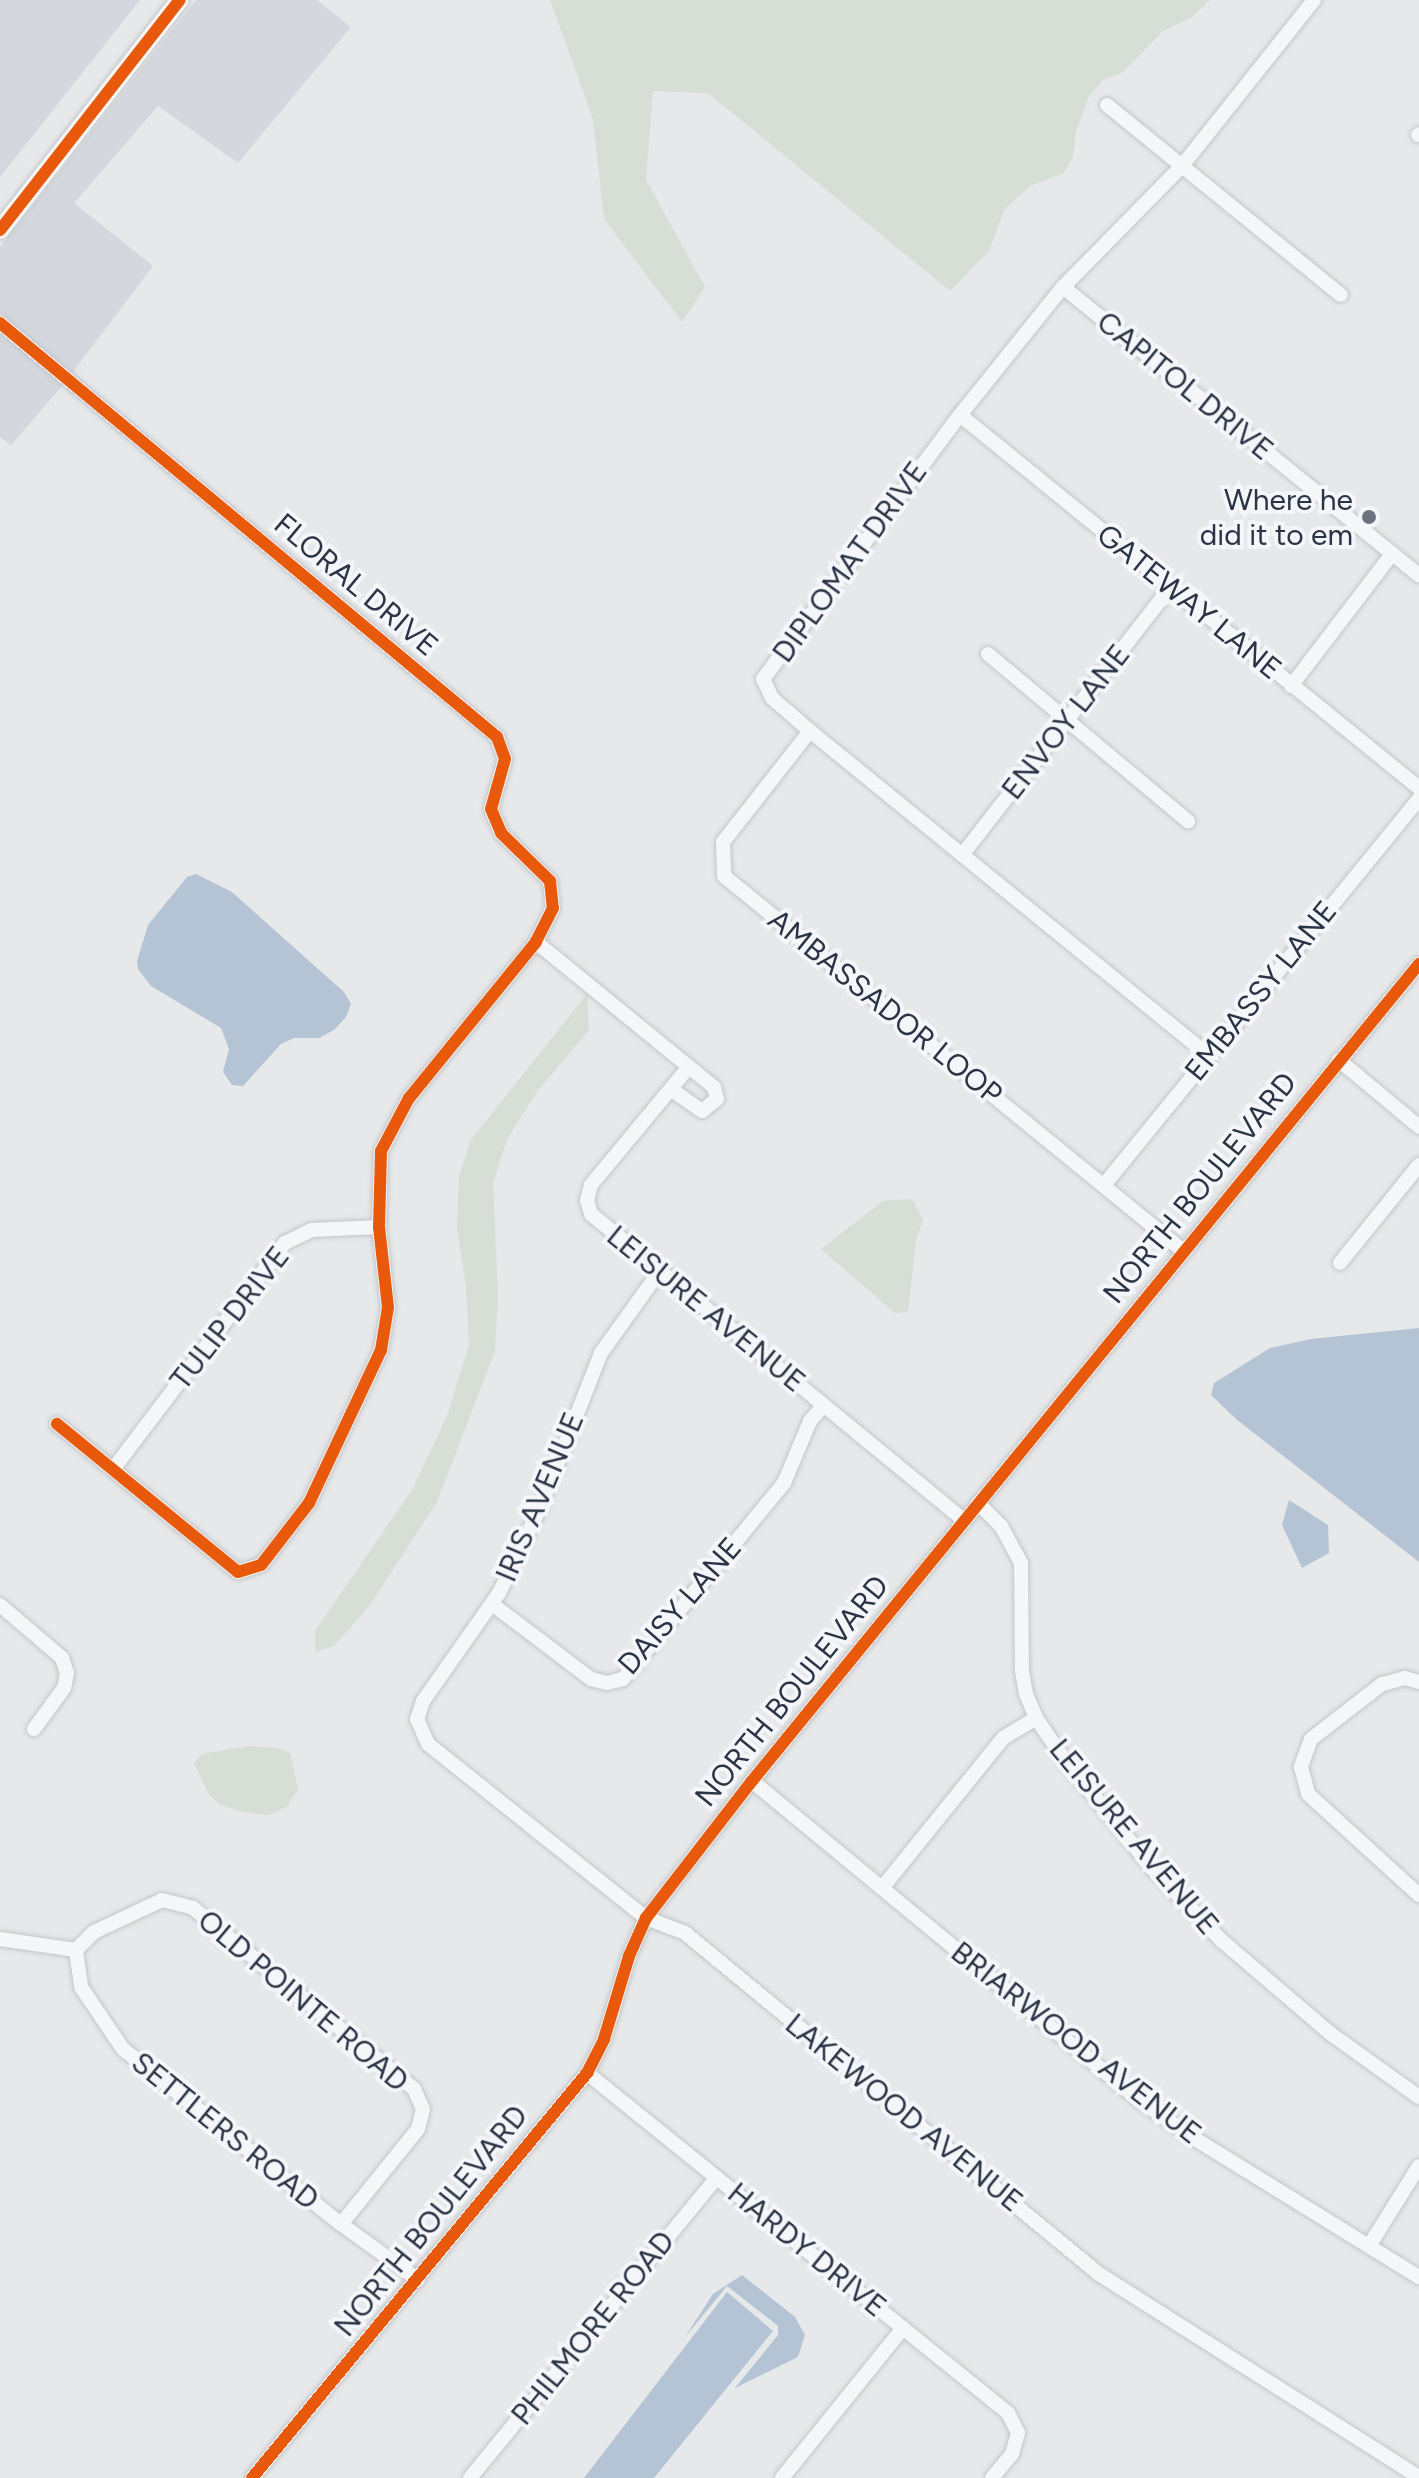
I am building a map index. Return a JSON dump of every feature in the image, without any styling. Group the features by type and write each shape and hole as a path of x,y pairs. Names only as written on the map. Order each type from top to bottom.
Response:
{"main road":[{"path":"0,230 180,0"}],"street":[{"name":"DIPLOMAT DRIVE","path":"1208,1055 810,731 772,698 763,679 960,415 1063,287 1182,166 1314,0"},
{"path":"1107,105 1341,295"},
{"name":"CAPITOL DRIVE","path":"1063,287 1419,575"},
{"name":"FLORAL DRIVE","path":"0,323 497,737 505,759 491,809 501,833 550,881 553,908 536,942 409,1098 381,1151 379,1227 388,1307 381,1350 309,1503 261,1565 238,1572 114,1468"},
{"name":"GATEWAY LANE","path":"960,415 1419,788"},
{"path":"1291,686 1392,554"},
{"name":"ENVOY LANE","path":"962,855 1170,588"},
{"path":"988,654 1188,821"},
{"name":"AMBASSADOR LOOP","path":"810,731 723,842 724,876 1182,1250"},
{"name":"EMBASSY LANE","path":"1104,1185 1419,799"},
{"path":"536,942 714,1087 717,1099 702,1111 695,1109 671,1089"},
{"name":"NORTH BOULEVARD","path":"252,2478 587,2073 604,2039 629,1956 646,1918 752,1781 963,1520 1419,964"},
{"path":"1339,1060 1419,1127"},
{"name":"LEISURE AVENUE","path":"688,1068 597,1176 587,1200 598,1222 963,1520"},
{"path":"1340,1263 1419,1165"},
{"name":"TULIP DRIVE","path":"114,1468 285,1243 312,1230 379,1227"},
{"name":"IRIS AVENUE","path":"417,1719 423,1701 492,1604 539,1510 601,1353 659,1272"},
{"name":"DAISY LANE","path":"492,1604 591,1679 607,1683 623,1679 784,1483 810,1421 824,1405"},
{"path":"57,1424 114,1468"},
{"name":"LEISURE AVENUE","path":"978,1503 1001,1526 1021,1563 1022,1671 1026,1694 1036,1718 1114,1823 1194,1914 1289,2000 1419,2097"},
{"path":"0,1605 62,1658 67,1673 64,1688 34,1729"},
{"path":"1419,1682 1405,1678 1382,1684 1319,1731 1302,1756 1301,1777 1308,1794 1419,1895"},
{"path":"882,1888 1003,1738 1036,1718"},
{"name":"LAKEWOOD AVENUE","path":"417,1719 428,1744 646,1918 685,1933 1099,2274 1419,2477"},
{"name":"BRIARWOOD AVENUE","path":"752,1781 1166,2120 1419,2277"},
{"name":"OLD POINTE ROAD","path":"76,1950 94,1932 162,1900 193,1908 414,2089 423,2109 418,2129 341,2224"},
{"path":"0,1939 76,1950"},
{"name":"SETTLERS ROAD","path":"76,1950 81,1987 123,2049 341,2224 418,2280"},
{"name":"HARDY DRIVE","path":"587,2073 1008,2413 1018,2433 1012,2454 992,2478"},
{"path":"1369,2246 1419,2166"},
{"name":"PHILMORE ROAD","path":"470,2478 717,2177"},
{"path":"782,2478 903,2328"}],"shaded area":[{"path":"0,0 140,0 0,177"},
{"path":"196,0 317,0 351,27 238,163 158,106 74,203 153,266 72,373 0,313 0,247"},
{"path":"550,0 1210,0 1192,17 1163,31 1122,73 1104,79 1089,96 1076,132 1073,157 1064,173 1030,186 1004,210 989,251 950,291 708,93 653,91 646,180 705,287 682,322 604,219 593,119"},
{"path":"0,333 63,385 11,445 0,437"},
{"path":"587,994 589,1030 538,1090 507,1139 493,1183 498,1294 495,1351 437,1502 370,1605 334,1646 315,1652 315,1631 412,1490 448,1414 469,1344 466,1286 457,1228 459,1177 470,1141"},
{"path":"912,1199 923,1220 916,1239 908,1312 895,1313 821,1249 883,1201"},
{"path":"247,1746 279,1748 290,1753 298,1789 287,1807 267,1815 241,1812 221,1805 209,1795 194,1763 202,1754"}],"water":[{"path":"196,874 232,892 344,992 351,1004 346,1017 334,1030 319,1038 294,1038 281,1044 243,1086 232,1085 223,1072 229,1049 221,1028 151,986 138,969 137,961 148,925 187,877"},
{"path":"1419,1328 1419,1562 1236,1419 1211,1395 1214,1383 1270,1348 1311,1339"},
{"path":"1289,1500 1328,1525 1329,1553 1302,1568 1282,1525"},
{"path":"742,2275 795,2317 805,2335 798,2357 735,2388 778,2335 778,2326 727,2286 685,2337 713,2294"},
{"path":"727,2292 773,2331 654,2478 584,2478"}],"cycle path":[{"path":"0,230 180,0"},
{"path":"0,323 497,737 505,759 491,809 501,833 550,881 553,908 536,942 409,1098 381,1151 379,1227 388,1307 381,1350 309,1503 261,1565 238,1572 57,1424"},
{"path":"252,2478 587,2073 604,2039 629,1956 646,1918 752,1781 1419,964"}],"place":[{"name":"Where he did it to em","path":"1369,517"}]}
